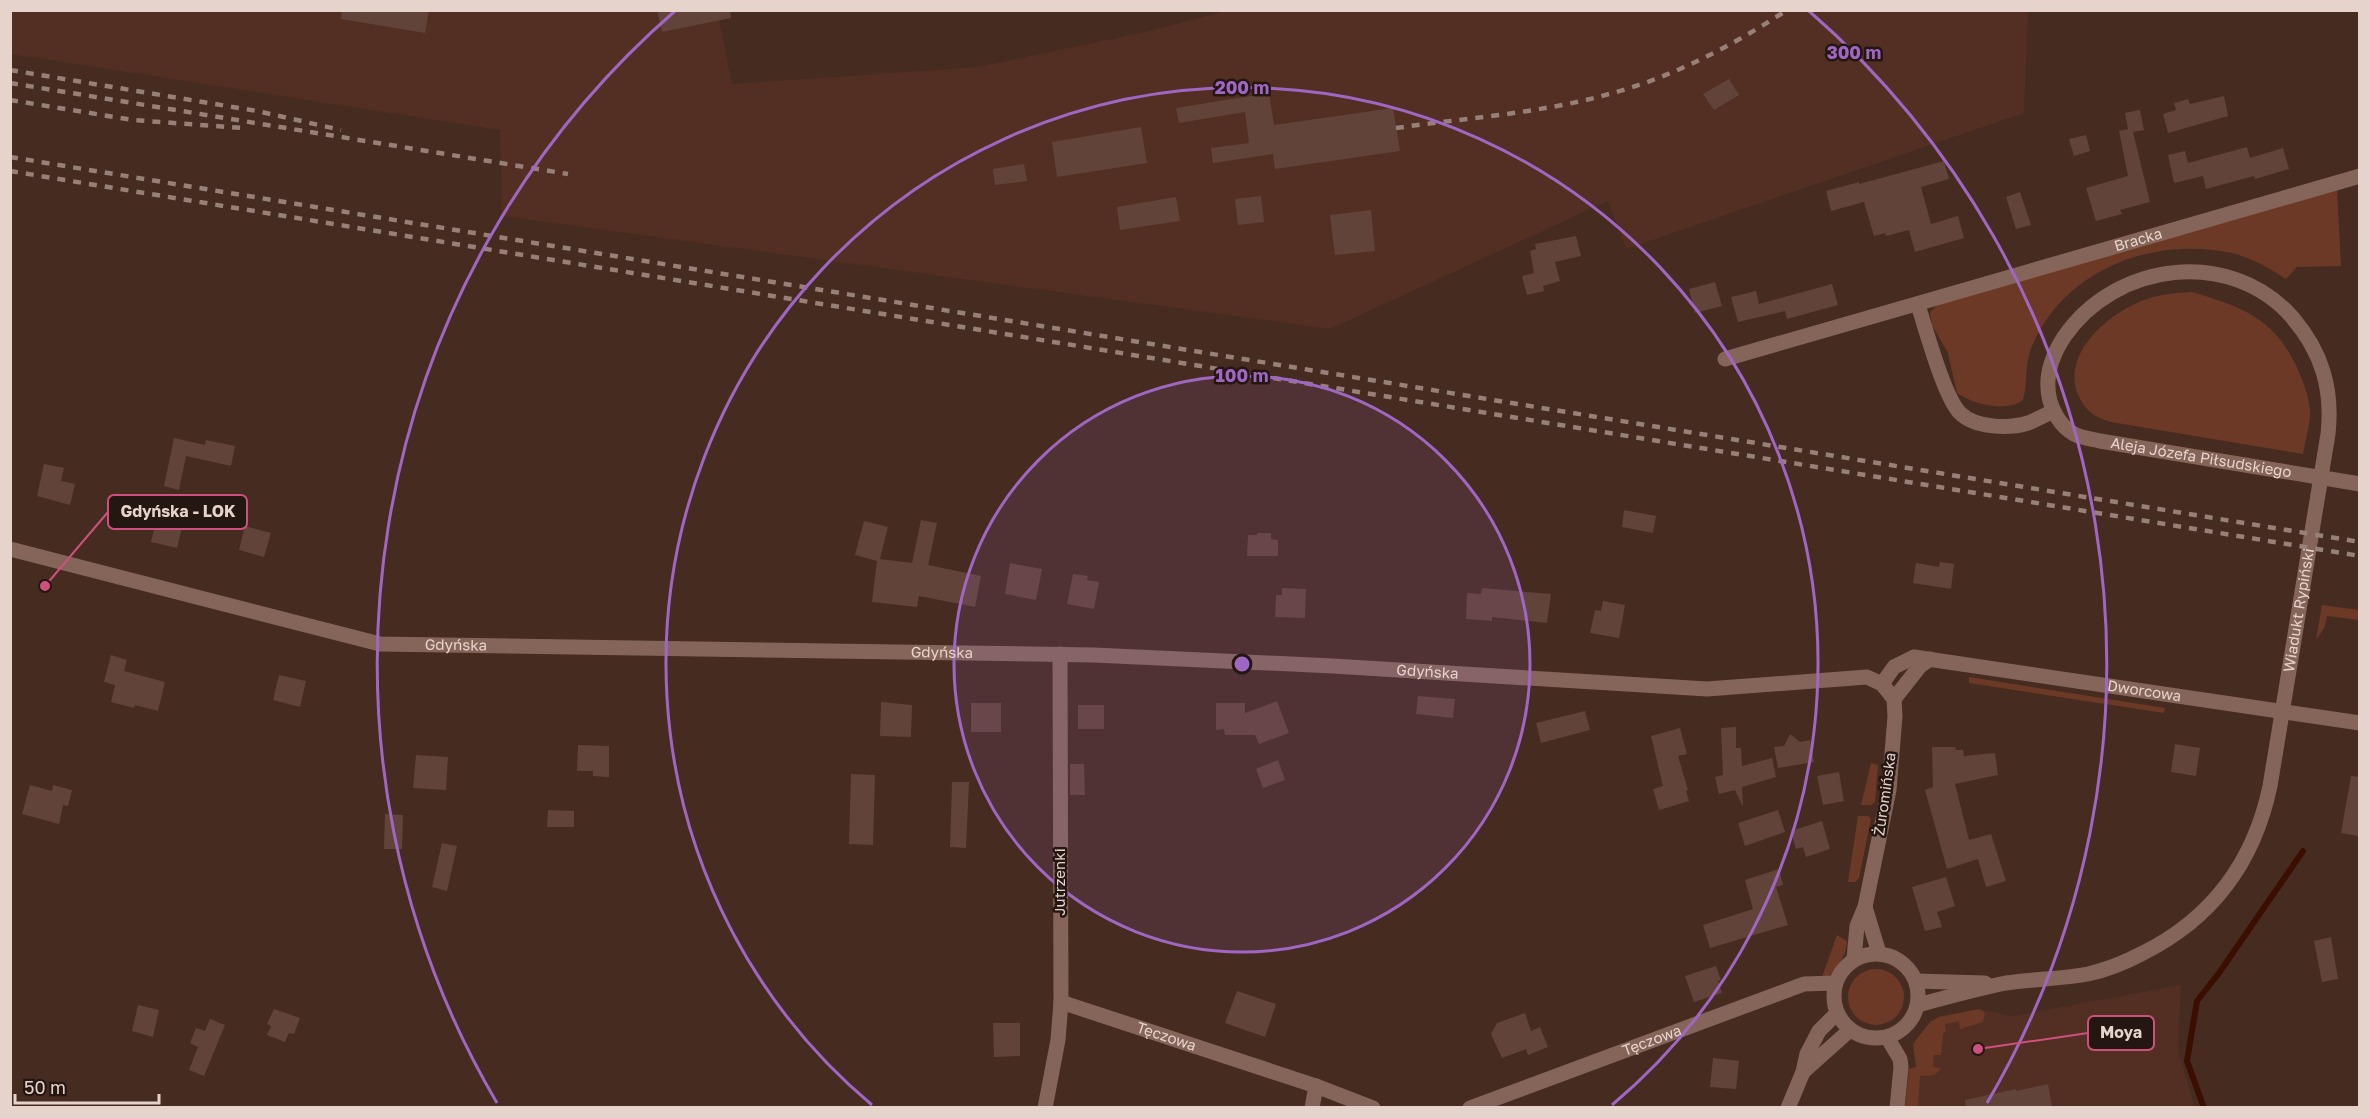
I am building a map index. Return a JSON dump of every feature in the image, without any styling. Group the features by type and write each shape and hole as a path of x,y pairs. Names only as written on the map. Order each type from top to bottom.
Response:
{"main road":[{"name":"Bracka","path":"1725,359 2360,176"},
{"name":"Wiadukt Rypiński","path":"2006,983 2089,974 2127,961 2165,942 2205,911 2236,872 2258,829 2270,786 2328,434 2330,398 2315,350 2304,331 2279,303 2248,284 2222,275 2187,271 2158,274 2130,282 2099,301 2080,317 2059,344 2049,368 2047,390 2053,411"},
{"path":"1917,304 1950,399 1961,414 1975,422 2010,426 2026,423 2053,411"},
{"name":"Aleja Józefa Piłsudskiego","path":"2053,411 2075,434 2100,441 2360,484"},
{"name":"Gdyńska","path":"10,549 380,644 1060,654 1333,666 1707,689 1867,677 1882,684"},
{"name":"Jutrzenki","path":"1045,1107 1058,1040 1060,1002 1060,654"},
{"name":"Dworcowa","path":"1882,684 1894,667 1914,657 2360,723"},
{"path":"1882,684 1894,699 1920,666 1930,659"},
{"name":"Żuromińska","path":"1854,959 1857,926 1865,907 1889,790 1895,716 1894,699"},
{"name":"Żuromińska","path":"1865,907 1879,953"},
{"path":"1879,953 1902,962 1910,970 1916,981 1918,1005 1912,1019 1901,1030 1887,1037 1868,1038 1850,1030 1837,1013 1833,998 1835,983 1842,969 1854,959 1866,954 1879,953"},
{"path":"1916,981 2006,983"},
{"name":"Tęczowa","path":"1470,1107 1804,984 1835,983"},
{"path":"1918,1005 2006,983"},
{"name":"Tęczowa","path":"1060,1002 1373,1107"},
{"path":"1788,1107 1803,1072 1807,1054 1819,1031 1837,1013"},
{"path":"1803,1072 1850,1030"},
{"path":"1887,1037 1900,1059 1897,1107"},
{"path":"1312,1107 1316,1086"}],"shaded area":[{"path":"10,11 717,11 732,84 978,67 1150,31 1225,11 2028,11 2024,113 1626,249 1608,201 1330,329 502,216 500,130 11,54"},
{"path":"2337,188 2341,266 2297,267 2286,279 2260,264 2232,253 2202,249 2172,250 2143,255 2115,264 2089,278 2066,297 2047,319 2032,346 2023,400 2008,406 1990,406 1971,401 1957,393 1948,353 1932,325 1930,312 1937,305"},
{"path":"2192,292 2243,310 2257,318 2280,340 2290,354 2305,387 2310,408 2303,454 2111,422 2094,415 2083,404 2076,389 2074,374 2085,346 2095,333 2120,312 2134,304 2158,296"},
{"path":"2322,605 2359,610 2359,620 2327,616 2324,628 2316,640"},
{"path":"1969,677 2165,708 2164,713 1969,683"},
{"path":"1871,763 1878,765 1875,802 1871,805 1861,805"},
{"path":"1858,816 1868,816 1871,819 1859,878 1855,882 1848,882"},
{"path":"1837,935 1847,941 1844,956 1829,976 1822,977"},
{"path":"1876,969 1887,971 1896,977 1902,986 1904,997 1902,1008 1896,1017 1887,1023 1876,1025 1865,1023 1856,1017 1850,1008 1848,997 1850,986 1856,977 1865,971"},
{"path":"2181,985 2178,1051 2195,1107 1905,1108 1909,1069 1916,1067 1913,1044 1926,1026 1939,1017 1979,1009 2013,1016"},
{"path":"1979,1009 1985,1013 1983,1022 1960,1029 1959,1021 1945,1024 1946,1031 1943,1034 1941,1055 1934,1055 1933,1067 1941,1068 1934,1075 1920,1076 1918,1107 1905,1107 1909,1069 1916,1067 1913,1044 1930,1022 1939,1017"}],"building":[{"path":"342,10 429,10 425,33 341,19"},
{"path":"657,10 730,10 731,18 662,32"},
{"path":"1729,79 1739,95 1714,110 1703,94"},
{"path":"1269,93 1274,125 1393,108 1400,151 1275,169 1273,154 1213,163 1211,148 1249,143 1245,112 1179,123 1176,108"},
{"path":"2224,96 2228,116 2168,133 2163,114 2176,110 2174,103 2188,99 2190,104"},
{"path":"2140,110 2144,130 2133,132 2150,202 2120,210 2122,214 2096,221 2086,188 2128,176 2119,131 2128,129 2125,113"},
{"path":"1141,127 1147,163 1057,177 1052,142"},
{"path":"2086,135 2090,151 2074,156 2069,139"},
{"path":"2247,147 2250,158 2283,148 2289,169 2206,189 2203,176 2174,183 2168,155 2185,151 2188,163"},
{"path":"1944,161 1949,179 1921,187 1931,224 1958,216 1964,238 1915,252 1909,230 1886,236 1885,233 1874,236 1864,202 1831,211 1826,191"},
{"path":"1024,164 1027,181 995,185 993,169"},
{"path":"2020,192 2031,225 2016,229 2006,197"},
{"path":"1261,196 1264,222 1238,225 1235,199"},
{"path":"1176,197 1180,221 1120,230 1117,207"},
{"path":"1371,210 1375,251 1335,255 1330,215"},
{"path":"1576,236 1581,256 1555,262 1560,281 1543,286 1544,291 1527,295 1522,276 1534,273 1530,251 1536,249 1535,244"},
{"path":"1715,282 1722,306 1695,313 1689,289"},
{"path":"1832,284 1838,305 1787,319 1785,311 1738,322 1731,297 1756,291 1759,304"},
{"path":"174,438 205,445 206,440 235,446 231,466 186,456 179,490 164,486"},
{"path":"44,464 64,468 61,481 75,484 70,505 37,496"},
{"path":"1624,510 1656,516 1653,533 1622,527"},
{"path":"921,520 937,523 928,565 981,576 975,607 919,596 917,607 872,602 877,561 855,555 864,521 888,527 880,559 912,563"},
{"path":"156,521 182,527 177,548 151,542"},
{"path":"245,526 271,533 264,557 239,550"},
{"path":"1257,533 1271,533 1271,539 1278,540 1278,556 1247,556 1248,535 1257,535"},
{"path":"1940,562 1954,564 1951,589 1913,583 1916,563 1939,567"},
{"path":"1010,563 1042,569 1036,600 1005,594"},
{"path":"1073,574 1088,576 1087,580 1099,582 1094,609 1067,604"},
{"path":"1282,588 1306,589 1305,618 1275,617 1276,595 1282,595"},
{"path":"1482,588 1551,594 1547,623 1492,617 1492,621 1466,619 1467,593 1481,594"},
{"path":"1603,601 1625,605 1619,638 1590,633 1595,610 1601,611"},
{"path":"111,655 127,660 124,671 165,682 158,711 111,702 115,685 104,682"},
{"path":"279,675 306,681 300,707 273,700"},
{"path":"1418,696 1455,699 1453,718 1416,714"},
{"path":"1277,701 1289,733 1259,744 1255,735 1225,735 1224,729 1216,730 1216,703 1245,703 1245,713"},
{"path":"881,702 912,705 911,737 880,736"},
{"path":"971,703 1001,703 1001,732 971,732"},
{"path":"1078,705 1104,705 1104,729 1078,729"},
{"path":"1585,711 1590,730 1541,743 1536,723"},
{"path":"1736,727 1736,748 1741,748 1742,766 1772,758 1776,777 1742,787 1743,807 1735,790 1719,794 1715,777 1723,775 1721,728"},
{"path":"1680,728 1687,754 1678,756 1689,801 1659,810 1653,789 1663,786 1651,736"},
{"path":"1790,734 1800,742 1810,740 1814,762 1778,768 1774,747 1784,746"},
{"path":"2175,744 2200,748 2196,776 2171,772"},
{"path":"578,745 609,746 609,777 593,776 593,771 577,771"},
{"path":"1932,747 1955,747 1956,750 1963,750 1964,756 1995,753 1998,775 1955,784 1969,840 1991,834 2006,881 1986,887 1978,859 1947,869 1925,790 1933,787"},
{"path":"416,755 448,757 446,790 413,788"},
{"path":"1278,760 1285,780 1263,788 1256,769"},
{"path":"1070,764 1084,764 1085,795 1070,795"},
{"path":"1839,772 1844,801 1823,805 1817,776"},
{"path":"851,774 875,775 873,845 849,844"},
{"path":"2351,776 2360,777 2358,836 2341,833"},
{"path":"952,782 969,782 966,848 950,847"},
{"path":"30,785 52,791 53,785 72,790 68,806 63,805 59,824 22,814"},
{"path":"548,810 574,811 574,827 547,827"},
{"path":"1778,810 1785,832 1745,846 1738,823"},
{"path":"385,814 403,815 402,849 384,849"},
{"path":"1822,821 1830,849 1806,857 1803,847 1796,849 1791,831"},
{"path":"442,843 457,846 447,891 432,887"},
{"path":"1779,869 1783,885 1776,887 1788,925 1710,948 1703,925 1753,909 1745,880"},
{"path":"1946,877 1955,906 1937,912 1942,927 1925,931 1912,887"},
{"path":"2331,937 2338,979 2322,982 2314,941"},
{"path":"1716,966 1721,980 1718,981 1722,993 1694,1002 1685,976"},
{"path":"1237,991 1276,1004 1265,1037 1225,1023"},
{"path":"138,1005 159,1010 153,1037 132,1031"},
{"path":"274,1009 300,1018 294,1034 289,1033 285,1042 267,1035 271,1026 267,1024"},
{"path":"1525,1013 1531,1031 1540,1027 1548,1047 1528,1055 1526,1049 1502,1058 1491,1034 1497,1023"},
{"path":"210,1019 225,1025 204,1076 189,1070 198,1047 190,1043 196,1028 205,1031"},
{"path":"993,1023 1020,1023 1020,1056 994,1057"},
{"path":"1713,1058 1739,1061 1736,1089 1710,1087"},
{"path":"2048,1084 2052,1107 1966,1107 1965,1100"}],"waterway":[{"path":"2204,1108 2187,1061 2197,1001 2219,973 2303,851"}],"railway":[{"path":"1396,128 1557,106 1633,87 1701,59 1787,10"},
{"path":"10,70 257,111 341,130"},
{"path":"10,83 568,174"},
{"path":"10,100 133,120 242,128"},
{"path":"10,157 2360,542"},
{"path":"10,171 2360,556"}],"place":[{"name":"Gdyńska - LOK","path":"45,586"},
{"name":"Moya","path":"1978,1049"}]}
